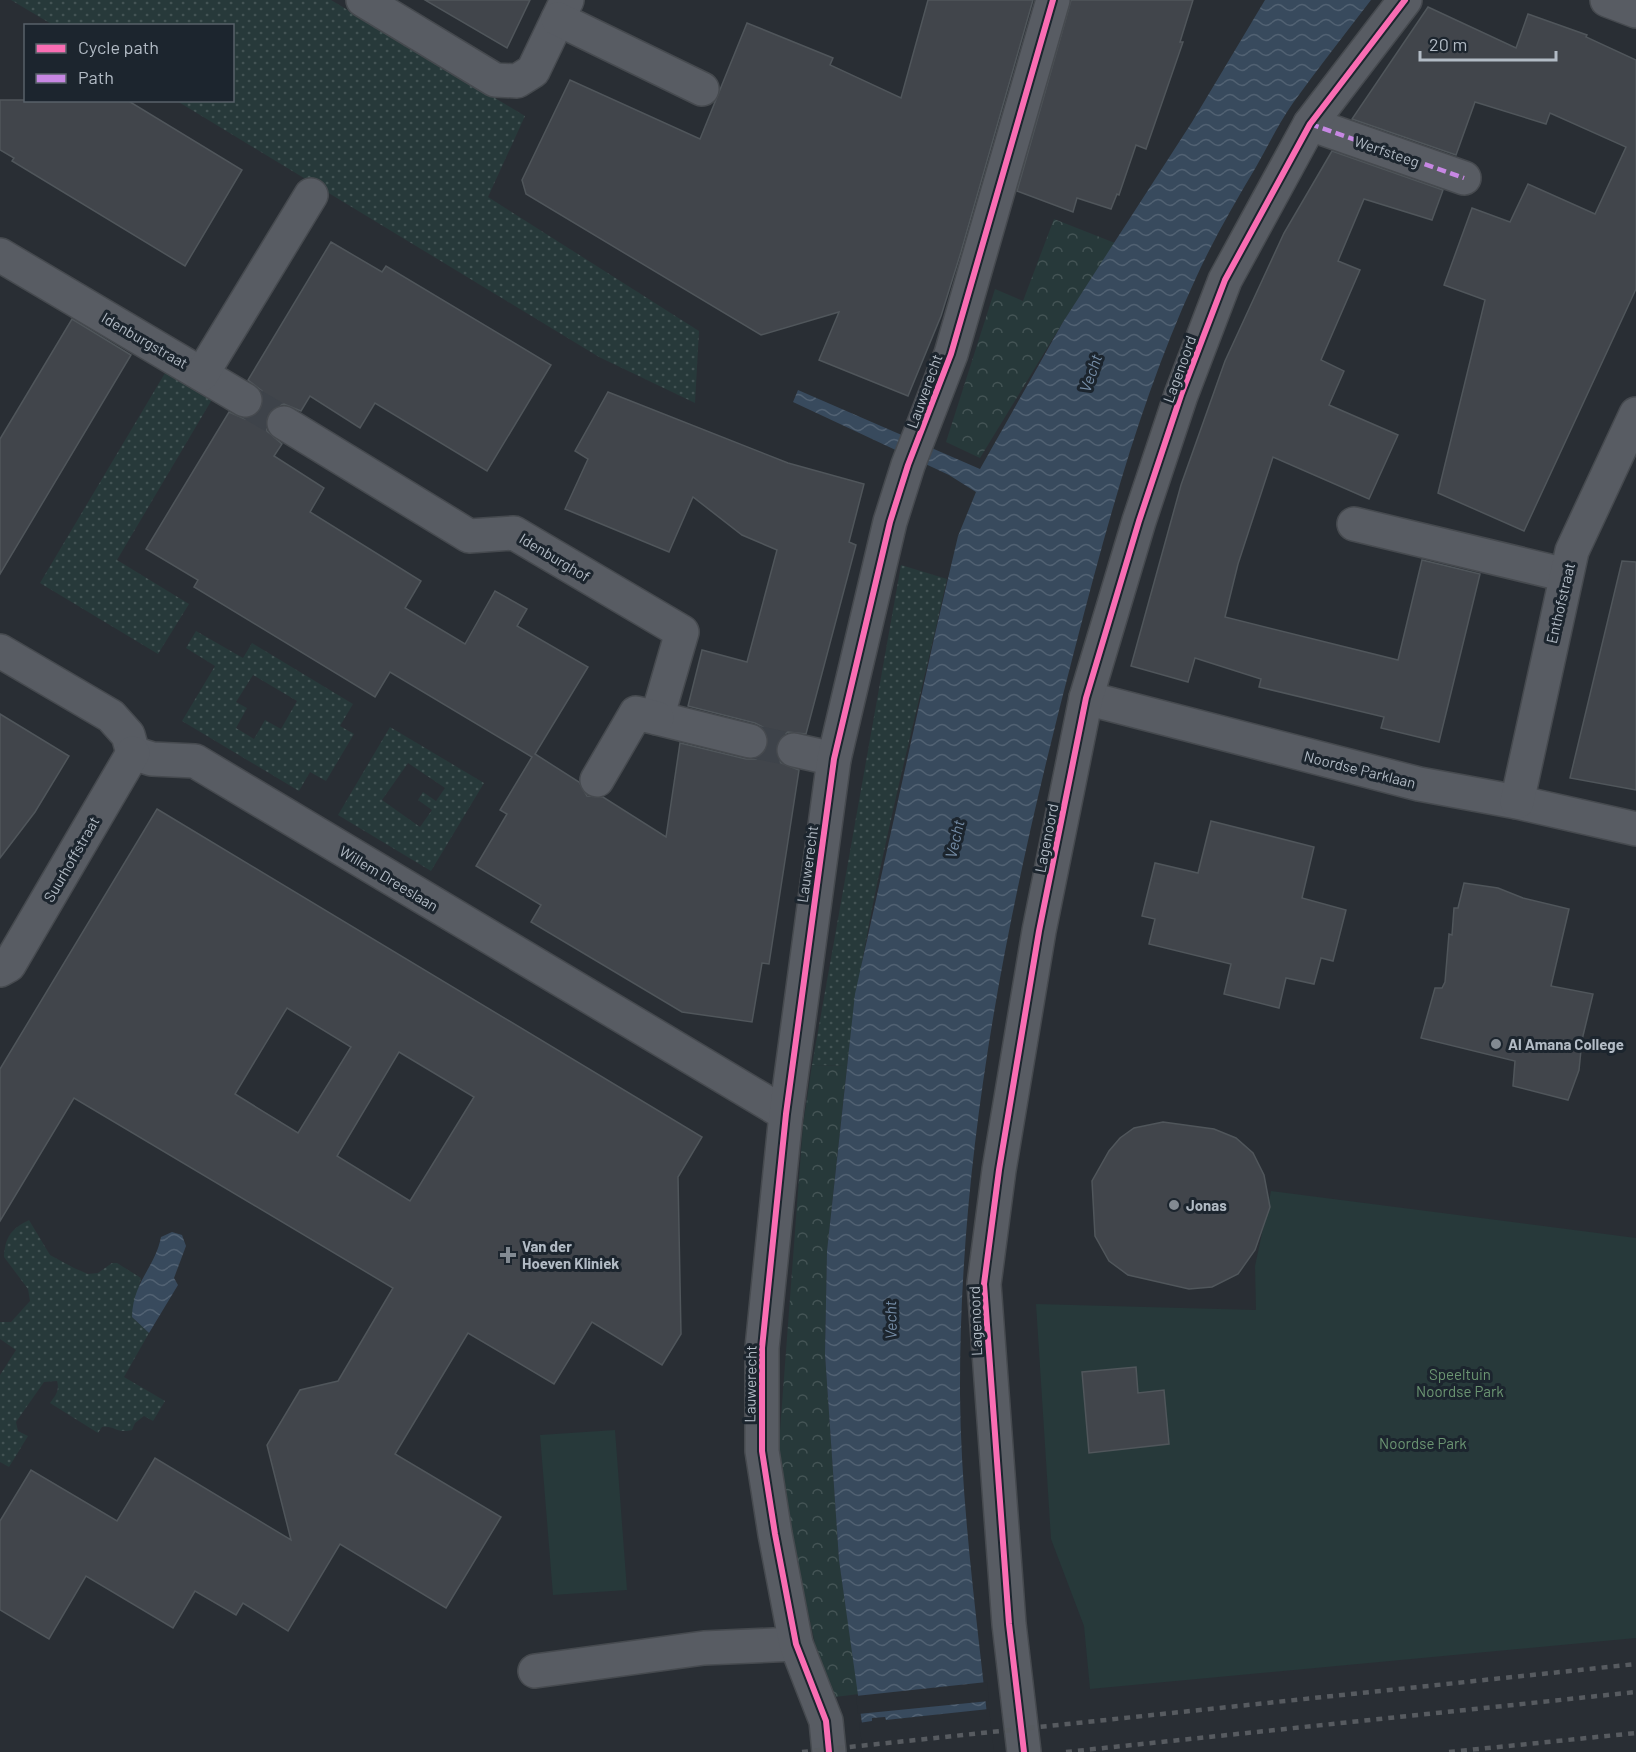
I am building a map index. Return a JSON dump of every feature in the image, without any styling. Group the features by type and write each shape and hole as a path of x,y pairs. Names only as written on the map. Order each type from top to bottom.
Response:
{"street":[{"path":"363,0 495,80 517,81 533,71 562,10 702,89"},
{"name":"Lauwerecht","path":"829,1752 826,1721 796,1644 762,1451 762,1348 786,1114 834,759 890,522 908,465 951,354 1053,0"},
{"name":"Lagenoord","path":"1024,1752 1009,1624 984,1284 999,1170 1039,931 1086,698 1139,521 1181,396 1225,280 1310,124 1405,0"},
{"path":"1607,0 1636,11"},
{"name":"Werfsteeg","path":"1310,124 1464,178"},
{"name":"Idenburgstraat","path":"0,255 202,374 311,195"},
{"path":"202,374 245,400"},
{"name":"Enthofstraat","path":"1516,802 1572,551 1636,414"},
{"name":"Idenburghof","path":"284,423 469,536 514,533 682,632 657,718"},
{"path":"1354,524 1566,575"},
{"path":"0,651 111,717 128,735 133,753"},
{"name":"Noordse Parklaan","path":"1086,698 1419,784 1516,802 1636,829"},
{"path":"597,780 636,713 750,741"},
{"path":"794,750 834,759"},
{"name":"Suurhoffstraat","path":"4,968 133,753"},
{"name":"Willem Dreeslaan","path":"133,753 152,759 195,761 786,1114"},
{"path":"535,1671 704,1648 796,1644"}],"green space":[{"path":"11,0 331,0 525,116 488,197 699,331 695,403 599,357 179,102 234,102 234,24 51,24"},
{"path":"1054,219 1115,243 1063,322 980,458 946,442 995,289 1023,301"},
{"path":"171,363 217,391 117,560 189,604 158,654 40,583"},
{"path":"901,565 947,579 877,882 855,1004 847,1066 812,1065"},
{"path":"196,631 243,658 252,643 353,704 340,726 354,734 326,781 310,772 299,791 182,721 215,666 186,648","holes":["253,675 297,701 281,729 265,720 254,739 236,728 247,708 236,702"]},
{"path":"390,727 484,783 431,871 338,815","holes":["408,763 445,788 436,801 423,792 418,800 432,810 420,827 382,800"]},
{"path":"812,1065 847,1066 827,1251 825,1354 839,1560 859,1694 827,1698 777,1471 803,1125"},
{"name":"Speeltuin Noordse Park","path":"1271,1191 1636,1238 1636,1638 1090,1689 1084,1626 1051,1539 1036,1304 1256,1310 1255,1266"},
{"path":"29,1220 50,1255 74,1268 88,1274 98,1273 112,1263 117,1263 141,1278 132,1317 149,1333 124,1377 165,1401 153,1421 144,1416 135,1423 132,1430 122,1431 102,1427 98,1433 50,1403 57,1391 57,1381 44,1382 16,1422 18,1431 28,1436 9,1467 0,1462 0,1375 16,1350 0,1339 0,1322 11,1322 30,1301 28,1289 4,1257 10,1234"},
{"path":"615,1430 627,1590 553,1595 540,1435"}],"water":[{"name":"Vecht","path":"1265,0 1371,0 1302,90 1278,127 1195,280 1158,370 1113,508 1075,648 1030,832 993,1018 979,1111 969,1205 962,1299 960,1394 967,1528 991,1752 866,1752 839,1560 825,1354 827,1251 855,994 958,536 976,492 949,475 793,402 798,390 980,469 1063,322 1192,122"},
{"path":"172,1232 182,1235 186,1246 174,1278 178,1285 149,1333 132,1317 133,1304 161,1237"}],"pier":[{"path":"987,1682 989,1701 858,1714 856,1696"},
{"path":"989,1709 994,1752 863,1752 859,1723 872,1721 872,1718 885,1717 886,1720"}],"building":[{"path":"425,0 530,0 507,48"},
{"path":"928,0 1033,0 941,316 908,396 819,360 839,312 761,335 526,194 522,180 570,80 700,139 747,23 833,58 830,65 901,98"},
{"path":"1071,0 1193,0 1180,42 1183,42 1146,149 1136,145 1119,195 1117,194 1111,209 1077,198 1073,212 1017,191"},
{"path":"1428,7 1516,48 1528,14 1587,35 1586,37 1636,60 1636,289 1524,531 1438,493 1485,300 1444,285 1472,208 1510,222 1528,184 1595,214 1626,147 1550,113 1546,124 1475,102 1456,155 1352,119"},
{"path":"0,100 130,102 242,170 185,266 12,161 14,158 0,150"},
{"path":"1332,151 1443,190 1432,220 1364,199 1338,261 1360,270 1321,360 1344,371 1329,405 1398,435 1369,499 1273,457 1238,564 1225,617 1398,660 1422,560 1480,574 1439,742 1381,728 1384,717 1259,687 1261,679 1195,658 1188,682 1131,666 1181,485 1225,361 1284,233"},
{"path":"331,242 382,272 386,266 551,365 487,471 375,403 360,428 310,396 301,411 284,404 275,407 268,414 265,423 267,431 282,444 274,456 324,488 310,512 421,581 405,608 465,644 495,591 527,609 517,626 588,667 535,754 579,782 587,796 603,797 666,837 680,743 746,759 756,759 764,754 768,746 768,735 763,727 755,723 688,706 702,650 747,662 777,550 742,535 693,497 669,552 565,509 588,459 575,451 608,392 788,463 864,484 849,542 856,545 806,734 788,732 780,738 776,746 776,756 781,763 799,770 769,964 762,963 752,1022 682,1012 531,922 541,905 476,866 507,814 500,810 532,757 390,672 375,697 194,587 198,580 146,549 229,412 245,419 255,416 261,410 264,401 262,391 248,380"},
{"path":"72,319 131,355 0,574 0,439"},
{"path":"1622,561 1636,562 1636,790 1570,778"},
{"path":"0,714 69,756 35,812 0,858"},
{"name":"Van der Hoeven Kliniek","path":"157,809 702,1137 678,1177 681,1334 662,1365 592,1322 554,1384 468,1333 395,1454 501,1517 446,1608 340,1544 288,1631 243,1603 236,1615 195,1591 173,1628 86,1576 49,1639 0,1610 0,1521 31,1470 117,1521 155,1458 291,1540 267,1445 300,1390 338,1381 393,1288 74,1098 0,1221 0,1069","holes":["287,1008 351,1047 298,1133 235,1094","399,1052 474,1097 410,1201 337,1156"]},
{"path":"1211,821 1314,847 1302,898 1346,910 1333,961 1321,958 1314,984 1286,978 1279,1008 1224,994 1231,964 1149,944 1155,919 1142,916 1155,863 1198,873"},
{"path":"1464,883 1498,888 1523,898 1569,909 1551,986 1593,994 1582,1040 1579,1070 1568,1100 1513,1086 1515,1061 1421,1038 1435,988 1442,988 1445,982 1449,934 1452,935 1454,908 1458,908"},
{"path":"1163,1122 1214,1129 1236,1138 1253,1153 1264,1175 1270,1207 1255,1250 1238,1274 1212,1287 1189,1289 1128,1275 1109,1261 1095,1236 1092,1181 1109,1151 1120,1138 1134,1128"},
{"path":"1136,1367 1138,1393 1164,1390 1169,1444 1089,1453 1082,1372"}],"tunnel":[{"path":"245,400 284,423"},
{"path":"750,741 794,750"}],"railway":[{"path":"802,1752 1636,1664"},
{"path":"1066,1752 1636,1692"},
{"path":"1449,1752 1636,1733"}],"marked path":[{"path":"1310,124 1464,178"}],"cycle path":[{"path":"829,1752 826,1721 796,1644 762,1451 762,1348 786,1114 834,759 890,522 908,465 951,354 1053,0"},
{"path":"1024,1752 1009,1624 984,1284 999,1170 1039,931 1086,698 1139,521 1181,395 1225,280 1310,124 1405,0"}],"place":[{"name":"Al Amana College","path":"1496,1044"},
{"name":"Jonas","path":"1174,1205"},
{"name":"Van der Hoeven Kliniek","path":"508,1255"}],"park label":[{"name":"Noordse Park","path":"1423,1443"}]}
